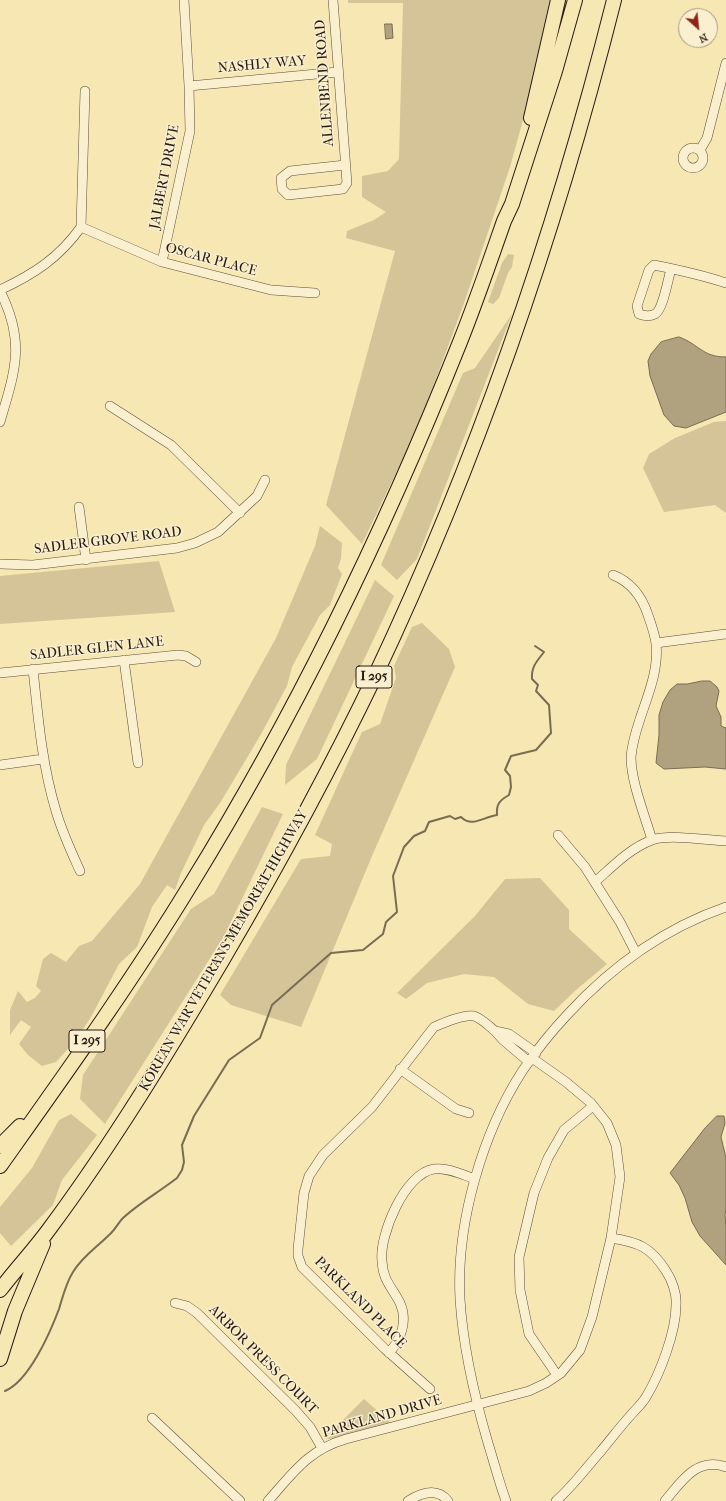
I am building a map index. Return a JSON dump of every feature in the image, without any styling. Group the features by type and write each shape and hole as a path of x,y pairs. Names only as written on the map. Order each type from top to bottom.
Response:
{"highway":[{"path":"504,221 507,203 528,131 558,0"},
{"path":"504,221 512,204 537,128 575,0"},
{"name":"KOREAN WAR VETERANS MEMORIAL HIGHWAY","path":"0,1290 48,1230 95,1163 159,1066 264,889 330,766 394,635 458,484 520,318 557,209 577,143 614,0"},
{"name":"I 295","path":"0,1166 48,1099 154,943 256,774 308,676 356,579 415,451 460,340 504,221"},
{"path":"0,1146 48,1099"},
{"path":"0,1360 16,1311 48,1230"}],"street":[{"name":"JALBERT DRIVE","path":"162,262 190,131 184,0"},
{"name":"ALLENBEND ROAD","path":"333,0 347,183 342,189 288,195 282,189 281,178 284,174 290,171 345,165"},
{"path":"700,150 707,138 726,63"},
{"name":"NASHLY WAY","path":"189,86 338,72"},
{"path":"0,422 13,376 16,347 12,318 0,290 26,278 62,251 81,226 85,91"},
{"name":"OSCAR PLACE","path":"81,226 162,262 271,290 315,293"},
{"path":"671,268 661,307 656,314 647,316 639,314 637,306 649,270 654,265 671,268 696,274 726,283"},
{"path":"110,406 171,445 240,513"},
{"name":"SADLER GROVE ROAD","path":"0,564 33,565 86,560 178,548 194,543 218,532 240,513 257,496 265,480"},
{"path":"79,507 86,560"},
{"path":"613,575 630,584 642,601 651,624 656,643 657,659 652,684 633,741 631,757 633,775 652,840"},
{"path":"656,643 726,634"},
{"name":"SADLER GLEN LANE","path":"0,673 178,655 186,656 196,662"},
{"path":"124,660 138,763"},
{"path":"33,669 43,759 55,810 80,871"},
{"path":"0,765 43,759"},
{"path":"558,835 585,867 595,882 620,922 636,953"},
{"path":"595,882 633,850 652,840 666,838 726,841"},
{"path":"506,1501 500,1486 477,1405 468,1364 460,1298 463,1238 466,1215 484,1151 496,1120 508,1096 532,1058 555,1029 583,998 600,981 636,953 698,918 726,907"},
{"name":"PARKLAND PLACE","path":"430,1389 389,1353 307,1273 300,1262 298,1249 304,1193 310,1176 323,1155 372,1107 427,1034 434,1027 468,1016 475,1017 495,1031 503,1040 566,1082 593,1106 607,1123 616,1145 619,1161 620,1177 611,1238"},
{"path":"400,1069 456,1109 469,1113"},
{"path":"557,1375 529,1334 520,1290 519,1257 534,1193 548,1158 564,1130 593,1106"},
{"path":"389,1353 398,1343 402,1334 403,1325 402,1308 385,1279 382,1262 383,1244 392,1214 406,1191 415,1180 427,1171 435,1168 442,1168 475,1179"},
{"path":"556,1501 575,1481 645,1398 656,1378 675,1321 676,1304 674,1289 668,1274 660,1262 640,1244 629,1240 611,1238"},
{"name":"PARKLAND DRIVE","path":"268,1501 305,1461 322,1448 346,1439 529,1391 546,1383 557,1375 580,1350 592,1317 611,1238"},
{"name":"ARBOR PRESS COURT","path":"175,1303 186,1306 197,1313 296,1411 310,1427 322,1448"},
{"path":"152,1418 240,1501"},
{"path":"665,1501 688,1473 710,1464 718,1464 726,1467"},
{"path":"408,1501 431,1491 440,1494 448,1501"}],"shaded area":[{"path":"348,0 550,0 534,80 510,167 463,306 418,427 362,544 326,505 395,251 346,238 347,231 374,220 386,212 362,197 362,176 388,171 399,159 403,3 348,3"},
{"path":"385,24 392,24 393,38 386,39"},
{"path":"508,254 514,255 512,267 508,273 499,298 493,304 488,302 502,263"},
{"path":"512,314 417,559 397,580 381,565 463,373 475,368"},
{"path":"679,337 706,353 726,357 726,412 686,428 674,426 664,415 650,376 648,361 651,354 661,342"},
{"path":"726,421 726,513 715,505 664,512 643,468 649,454 675,438 714,422"},
{"path":"320,526 342,543 341,558 338,568 342,574 330,605 320,615 292,667 287,686 260,736 220,803 204,825 181,873 175,890 167,885 152,907 137,947 119,964 91,1017 75,1041 56,1062 42,1066 28,1055 19,1044 31,1027 21,1020 10,1035 10,1010 18,991 27,1002 35,998 41,991 36,986 43,959 51,953 66,962 79,946 92,941 140,884 276,638 315,546"},
{"path":"159,561 175,612 0,624 0,576"},
{"path":"375,580 394,596 317,759 285,785 286,765"},
{"path":"422,623 449,649 455,667 372,856 301,1027 231,1005 220,995 301,859 330,856 332,844 315,835 362,732 380,724 396,678 394,666 412,627"},
{"path":"710,681 719,691 716,706 721,717 721,726 726,728 726,769 705,767 664,769 656,763 659,735 659,715 663,702 670,690 677,684"},
{"path":"262,807 283,814 224,936 105,1124 80,1099 83,1075 191,909 214,894"},
{"path":"540,878 569,910 569,929 607,964 554,1011 528,1004 494,977 464,974 427,983 406,999 397,993 475,916 505,879"},
{"path":"71,1114 97,1135 62,1180 53,1205 11,1246 0,1233 0,1207 32,1168 59,1120"},
{"path":"717,1116 724,1116 725,1123 721,1137 726,1158 726,1265 700,1236 692,1222 685,1198 679,1185 670,1173 705,1128"},
{"path":"364,1399 391,1423 333,1440 325,1438"}],"waterway":[{"path":"5,1391 14,1386 38,1355 55,1319 68,1281 85,1257 111,1233 123,1218 177,1178 182,1170 184,1162 182,1145 194,1116 229,1060 260,1038 272,1005 331,953 363,950 383,934 386,922 397,912 393,876 404,847 414,836 425,831 429,822 450,816 455,819 461,817 469,822 474,822 497,815 498,805 509,795 511,787 510,776 505,770 511,756 536,750 551,733 549,705 536,691 538,685 532,679 537,661 544,652 535,646"}]}
